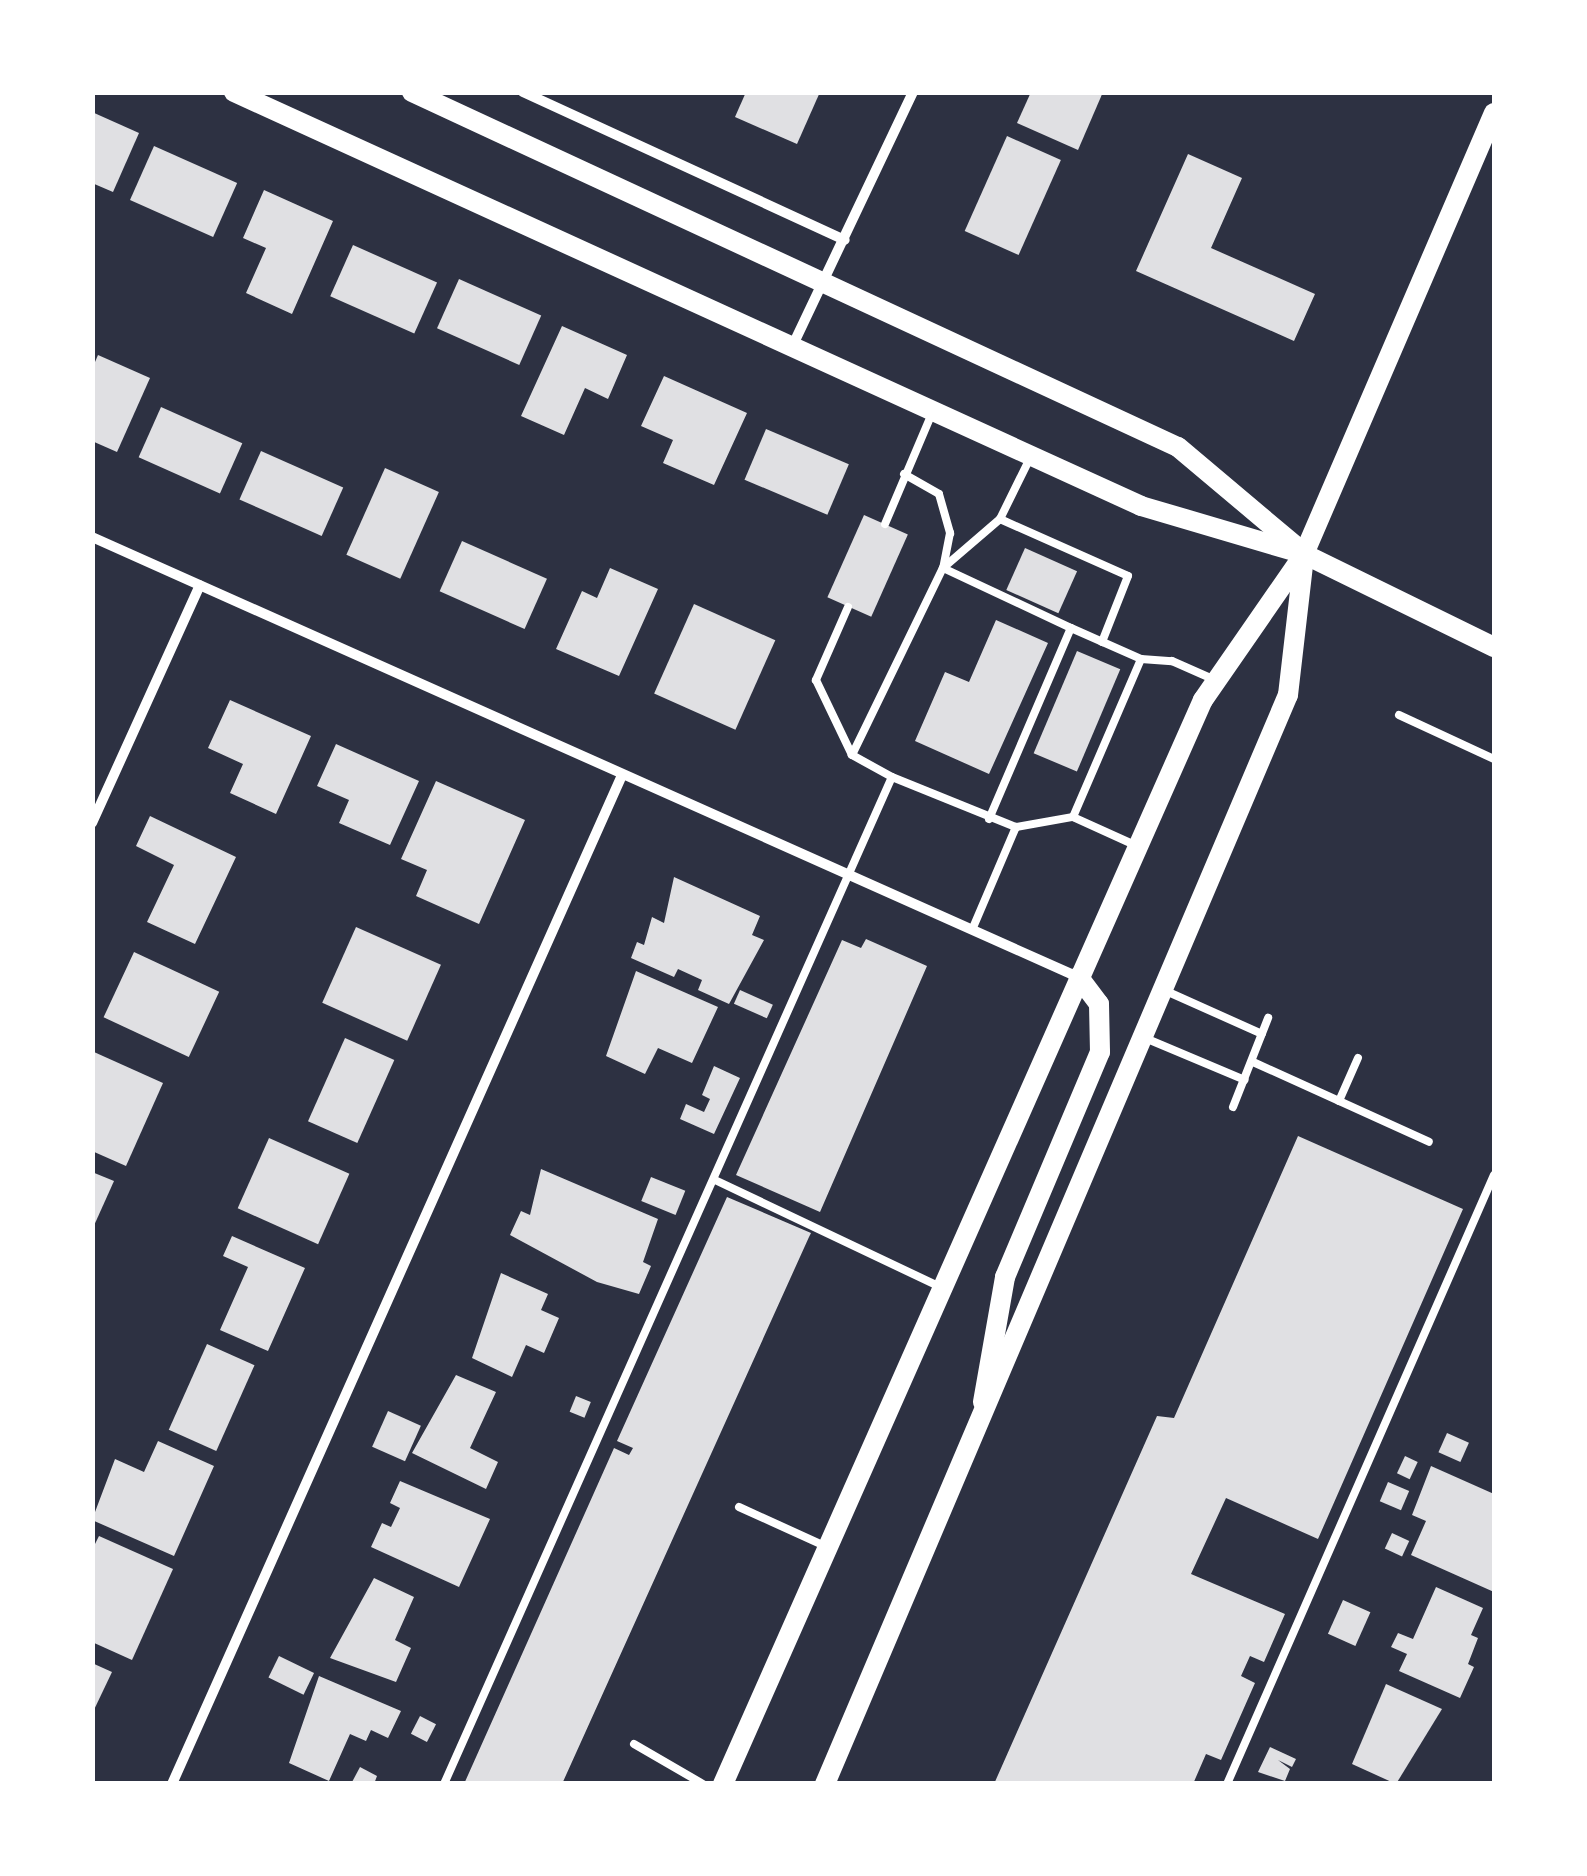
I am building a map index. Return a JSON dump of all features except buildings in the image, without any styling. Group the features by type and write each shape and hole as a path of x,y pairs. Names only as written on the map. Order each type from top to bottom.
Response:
{"main road":[{"path":"234,92 1141,506 1304,554 1494,647"},
{"path":"412,92 1178,447 1304,554"},
{"path":"722,1784 1138,846 1216,681 1304,554 1494,113"},
{"path":"825,1784 980,1429 1288,695 1304,554"},
{"path":"980,1429 1005,1277 1100,1052 1099,1004 1079,978"}],"street":[{"path":"523,92 845,240"},
{"path":"791,348 913,92"},
{"path":"92,537 1079,978"},
{"path":"92,823 200,585"},
{"path":"172,1784 622,776"}],"lane":[{"path":"885,524 933,411"},
{"path":"943,568 1000,520 1031,456"},
{"path":"852,754 943,568 950,532 939,494 904,474"},
{"path":"1000,520 1128,576 1102,642"},
{"path":"943,568 1140,659 1172,661 1216,681"},
{"path":"848,607 816,680 852,754 892,776 1016,827 1073,817 1138,846"},
{"path":"989,818 1071,628"},
{"path":"1073,817 1140,659"},
{"path":"1399,716 1494,759"},
{"path":"444,1784 851,877 892,776"},
{"path":"972,930 1016,827"},
{"path":"1165,990 1262,1034"},
{"path":"1233,1107 1268,1018"},
{"path":"1145,1038 1245,1080"},
{"path":"1339,1101 1358,1058"},
{"path":"1253,1062 1429,1142"},
{"path":"1227,1784 1494,1175"},
{"path":"715,1180 942,1288"},
{"path":"739,1508 828,1547"},
{"path":"634,1744 702,1784"}]}
